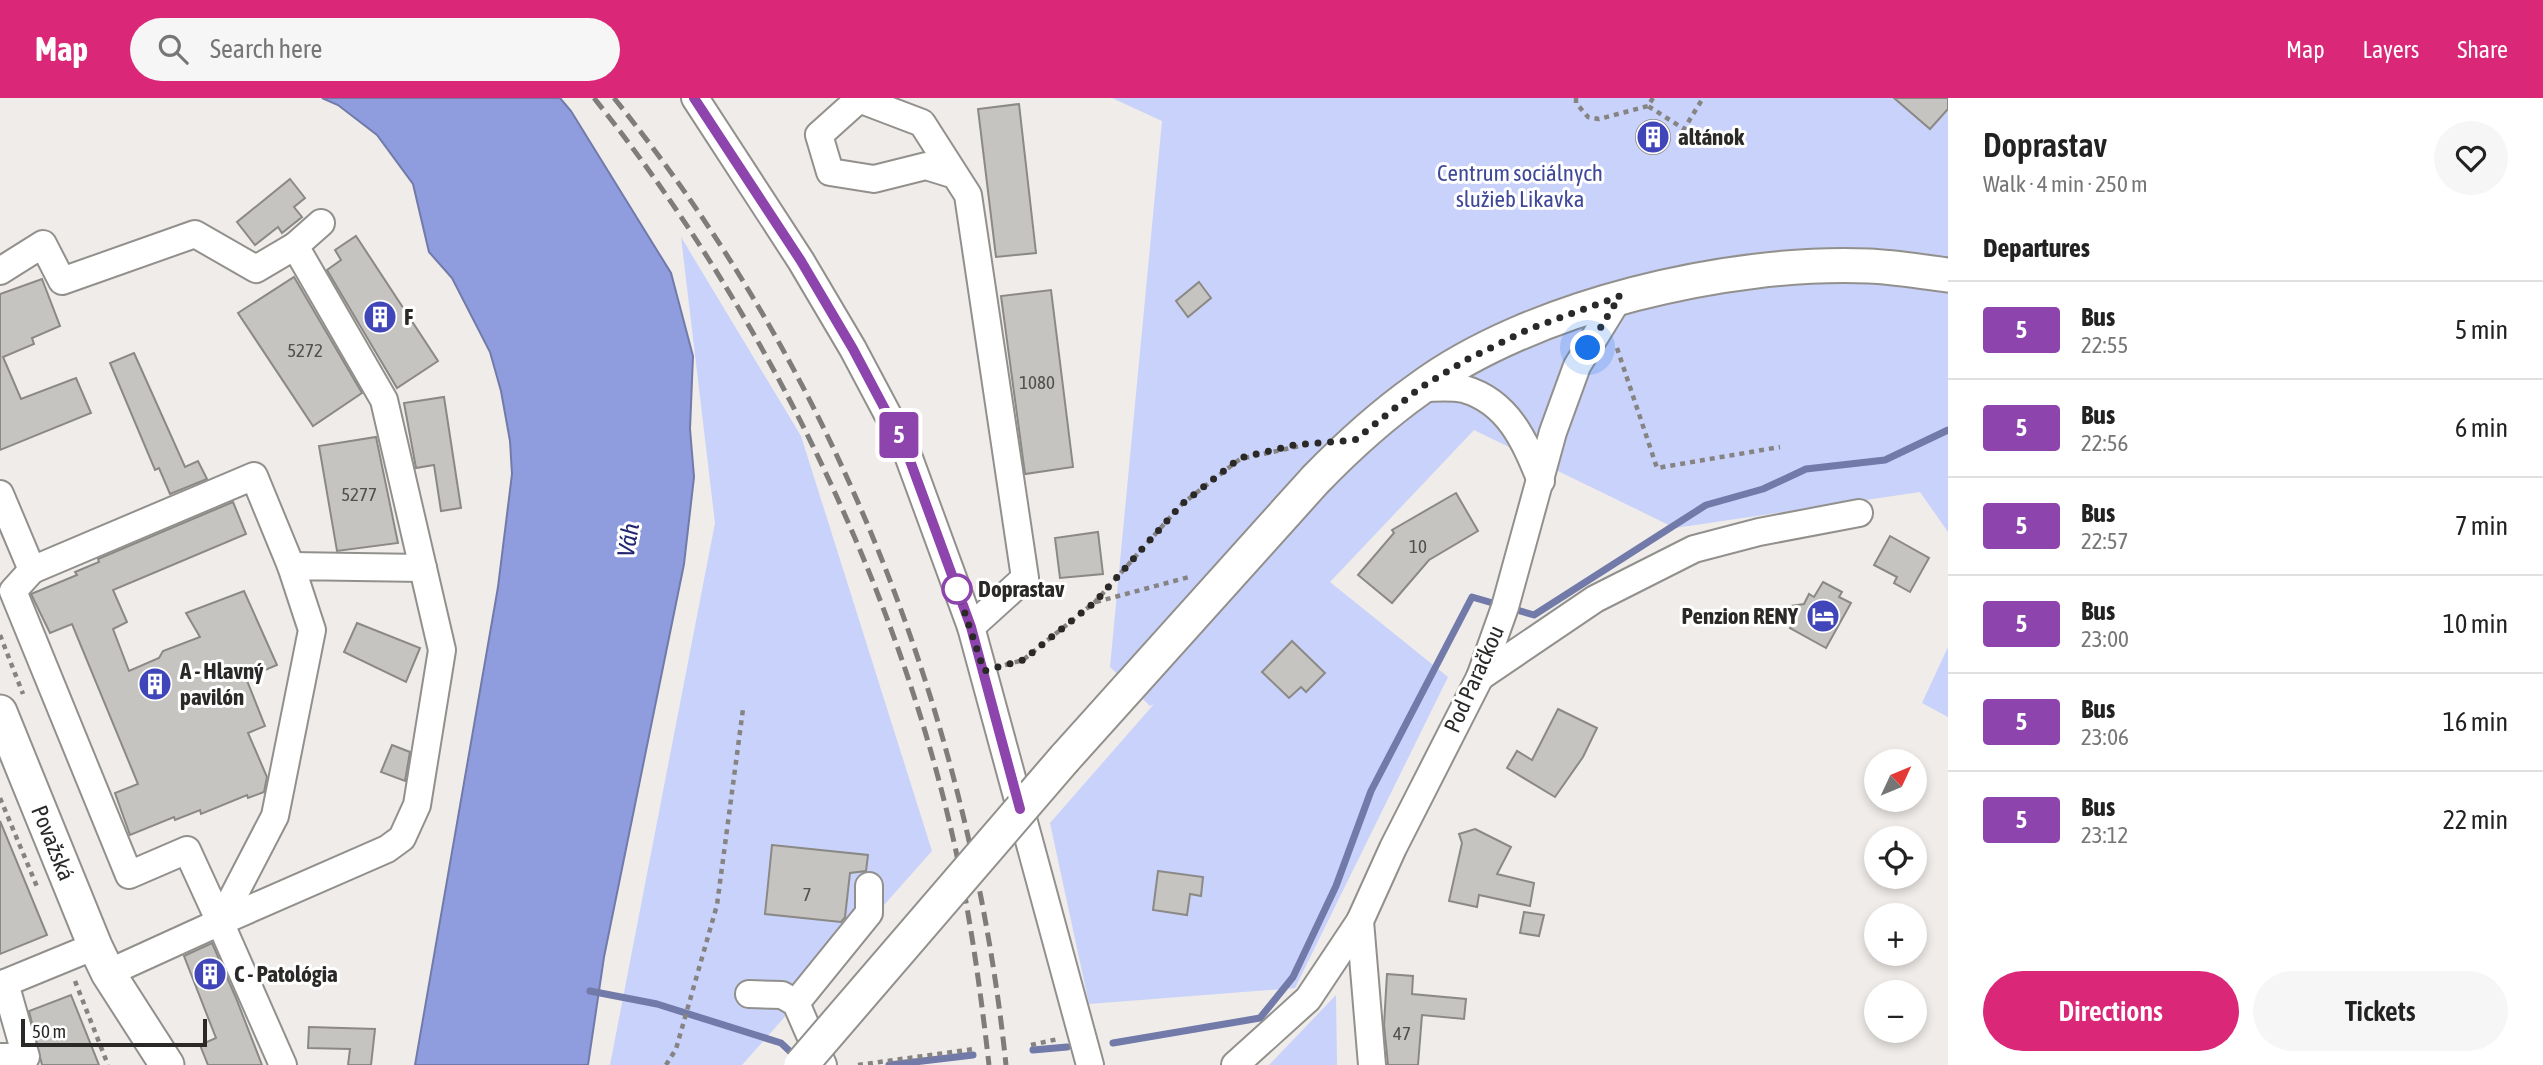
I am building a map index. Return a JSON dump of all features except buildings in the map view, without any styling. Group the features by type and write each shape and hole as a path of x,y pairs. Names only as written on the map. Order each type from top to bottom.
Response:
{"main road":[{"path":"801,1065 1065,758 1273,524 1355,440 1420,388 1466,360 1529,329 1620,296 1755,271 1871,265 1948,275"},
{"name":"Považská","path":"0,712 90,959 138,1065"},
{"name":"Považská","path":"90,959 167,1065"}],"street":[{"path":"695,98 801,261 853,349 905,447 971,627 1090,1065"},
{"path":"955,175 926,166 874,178 830,172 819,135 859,99 922,123 968,195 1025,578 971,627"},
{"path":"0,271 43,244 62,281 195,234 256,269 295,246 321,223"},
{"path":"0,1058 26,1056 3,984 220,922 387,849 402,838 410,824 416,805 442,650 384,400 295,246"},
{"name":"Pod Paračkou","path":"1372,1065 1360,921 1393,848 1480,677 1505,607 1553,432 1577,366 1620,296"},
{"path":"1420,388 1463,389 1494,403 1522,433 1541,481"},
{"path":"220,922 275,816 312,630 291,566 254,475 32,570 13,591 129,875 187,850 283,1065"},
{"path":"0,494 32,570"},
{"path":"1480,677 1595,599 1694,550 1759,532 1859,513"},
{"path":"291,566 423,568"},
{"path":"796,1003 869,913 869,886"},
{"path":"1235,1065 1308,999 1360,921"},
{"path":"749,994 782,995 796,1003 823,1065"}],"path":[{"path":"1576,98 1576,103 1588,117 1599,119 1648,106 1653,98"},
{"path":"1648,106 1684,129 1703,98"},
{"path":"1600,330 1620,351 1657,468 1780,447"},
{"path":"984,671 1023,660 1095,602 1182,504 1240,458 1294,445 1355,440"},
{"path":"1095,602 1192,576"},
{"path":"666,1065 676,1049 717,905 743,709"},
{"path":"0,798 41,896"},
{"path":"90,959 108,1065"},
{"path":"858,1065 974,1049"}],"green space":[{"name":"Centrum sociálnych služieb Likavka","path":"1112,98 1948,98 1948,532 1920,492 1675,528 1474,430 1330,582 1448,677 1295,988 1089,1004 1050,823 1154,704 1150,706 1110,667 1162,121"},
{"path":"681,237 801,436 932,851 742,1065 610,1065 715,523"},
{"path":"1948,647 1948,717 1922,703"},
{"path":"1336,995 1337,1065 1269,1065"}],"water":[{"name":"Váh","path":"322,98 560,98 571,111 671,273 693,356 690,429 694,477 684,564 604,957 588,1065 415,1065 498,587 512,474 510,441 501,391 490,352 452,278 429,252 413,184 377,135 338,105"}],"waterway":[{"path":"1113,1043 1260,1018 1293,977 1336,886 1371,791 1472,597 1534,615 1706,505 1763,489 1806,469 1885,460 1948,430"},
{"path":"590,991 657,1004 781,1043 796,1057"},
{"path":"1033,1050 1067,1047"},
{"path":"889,1065 973,1055"}],"railway":[{"path":"594,98 654,178 711,263 764,352 812,444 855,539 893,635 925,732 951,829 973,946 989,1065"},
{"path":"614,98 693,204 763,315 826,432 879,553 924,678 961,805 988,935 1006,1065"}],"bus line":[{"name":"5","path":"694,98 801,261 853,349 905,447 971,627 1020,809"}],"place":[{"name":"altánok","path":"1653,137"},
{"name":"F","path":"380,317"},
{"name":"Doprastav","path":"957,589"},
{"name":"Penzion RENY","path":"1823,616"},
{"name":"A - Hlavný pavilón","path":"155,684"},
{"name":"C - Patológia","path":"210,974"}],"route":[{"path":"957,589 984,671 1023,660 1095,602 1182,504 1240,458 1294,445 1355,440 1420,388 1466,360 1529,329 1620,296 1588,348"}]}
